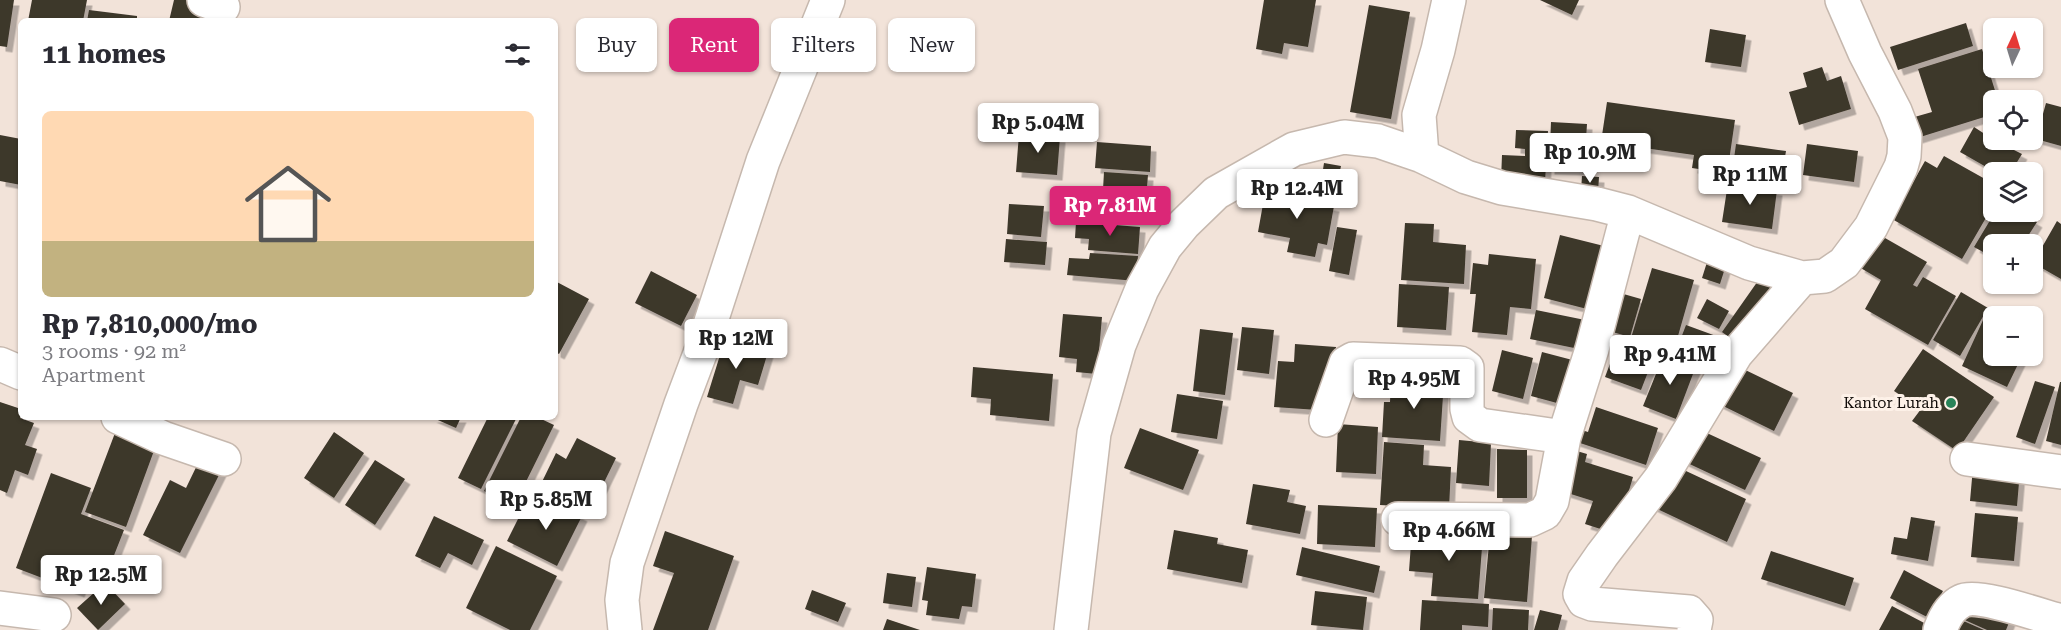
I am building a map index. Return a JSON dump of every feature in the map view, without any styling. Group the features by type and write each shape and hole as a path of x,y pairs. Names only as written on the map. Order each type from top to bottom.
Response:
{"street":[{"path":"625,630 622,600 627,562 704,343 763,161 828,0"},
{"path":"1422,156 1419,116 1438,50 1449,0"},
{"path":"1071,630 1094,433 1123,335 1142,289 1165,247 1184,224 1216,193 1294,149 1344,137 1378,141 1422,156 1466,177 1502,188 1597,204 1628,212 1749,262 1802,278 1825,276 1844,263 1871,227 1904,156 1905,137 1895,111 1865,53 1842,0"},
{"path":"1398,519 1530,520 1545,513 1552,501 1564,437 1592,349 1628,212"},
{"path":"1694,630 1696,620 1689,612 1592,604 1584,601 1580,594 1582,587 1602,555 1661,478 1737,354 1802,278"},
{"path":"1326,420 1346,363 1353,359 1460,363 1467,368 1469,417 1480,425 1564,437"},
{"path":"0,364 18,372"},
{"path":"124,420 163,438 224,459"},
{"path":"1967,459 2061,472"},
{"path":"1940,630 1952,609 1963,600 1981,599 2061,621"},
{"path":"0,608 54,615"}],"building":[{"path":"0,0 14,0 7,47 0,46"},
{"path":"32,0 87,0 84,18 29,18"},
{"path":"174,0 192,0 215,18 170,18"},
{"path":"1264,0 1316,0 1308,47 1284,43 1282,54 1256,49"},
{"path":"1540,0 1579,0 1572,15"},
{"path":"1369,5 1410,12 1391,119 1350,112"},
{"path":"89,10 137,16 137,18 88,18"},
{"path":"1966,23 1973,46 1898,70 1890,47"},
{"path":"1710,29 1746,35 1741,67 1705,62"},
{"path":"1982,49 1983,78 1991,78 1995,90 1983,90 1983,117 1917,138 1911,118 1932,112 1918,69"},
{"path":"1822,67 1827,81 1841,76 1851,109 1799,125 1789,92 1807,87 1803,73"},
{"path":"1607,102 1735,120 1729,161 1714,158 1712,171 1692,168 1694,155 1601,142"},
{"path":"2046,103 2061,107 2061,146 2043,141 2043,114"},
{"path":"1551,122 1587,124 1584,170 1549,169"},
{"path":"1974,127 1983,133 1983,150 2014,150 2022,154 2017,162 1983,162 1983,165 1960,152"},
{"path":"1516,130 1548,131 1545,182 1501,180 1502,155 1525,156 1525,149 1515,148"},
{"path":"1019,134 1060,137 1057,175 1016,172"},
{"path":"0,135 18,138 18,184 0,181"},
{"path":"1097,142 1151,146 1150,172 1095,168"},
{"path":"1736,144 1786,151 1780,187 1731,180"},
{"path":"1807,144 1858,151 1854,182 1803,175"},
{"path":"1944,156 1983,178 1984,222 1962,259 1892,219 1925,161 1937,168"},
{"path":"1324,163 1341,166 1337,185 1321,182"},
{"path":"1104,172 1148,175 1145,211 1102,207"},
{"path":"1582,176 1599,177 1598,192 1581,191"},
{"path":"1728,183 1777,190 1772,229 1722,222"},
{"path":"1285,185 1315,191 1313,202 1334,206 1327,245 1318,243 1315,257 1287,252 1290,238 1258,232 1265,193 1283,196"},
{"path":"1009,204 1044,206 1041,237 1007,234"},
{"path":"2057,221 2061,224 2061,279 2043,269 2043,246"},
{"path":"1076,222 1140,227 1138,254 1088,250 1089,239 1075,238"},
{"path":"1989,222 2037,222 2029,234 1983,234 1983,252 1974,247"},
{"path":"1405,223 1434,224 1433,242 1466,245 1464,284 1401,280"},
{"path":"1337,227 1357,230 1349,275 1329,271"},
{"path":"1878,234 1927,262 1913,285 1917,287 1923,277 1956,296 1928,345 1865,309 1881,280 1859,267"},
{"path":"1560,235 1608,247 1591,310 1544,298"},
{"path":"1006,239 1047,242 1045,265 1004,262"},
{"path":"1090,253 1138,256 1136,281 1067,275 1069,258 1089,259"},
{"path":"1489,254 1536,259 1531,309 1510,307 1507,335 1472,332 1476,294 1470,294 1473,263 1488,265"},
{"path":"1708,259 1726,265 1720,284 1702,278"},
{"path":"1652,268 1694,280 1674,350 1631,338"},
{"path":"651,271 697,295 681,326 635,303"},
{"path":"1760,278 1780,292 1741,346 1722,332"},
{"path":"558,283 589,299 558,354"},
{"path":"1399,284 1449,287 1446,330 1397,327"},
{"path":"1613,291 1641,299 1630,337 1602,329"},
{"path":"1961,292 1985,306 1983,317 1960,356 1933,340"},
{"path":"1707,299 1729,311 1719,329 1697,318"},
{"path":"1536,310 1590,321 1584,350 1530,339"},
{"path":"1063,314 1102,317 1097,374 1076,372 1077,359 1059,357"},
{"path":"1983,320 1983,366 2017,366 2007,387 1962,366"},
{"path":"1686,325 1727,340 1716,367 1676,351"},
{"path":"1242,327 1274,330 1269,374 1237,370"},
{"path":"1200,329 1233,333 1225,395 1193,391"},
{"path":"725,339 768,352 758,385 740,380 733,404 707,397"},
{"path":"1619,340 1655,354 1641,390 1605,377"},
{"path":"1295,344 1336,347 1333,390 1318,410 1274,407 1278,361 1294,362"},
{"name":"Kantor Lurah","path":"1923,349 1994,397 1957,451 1912,421 1921,409 1894,391"},
{"path":"1502,350 1533,358 1523,399 1492,391"},
{"path":"1542,352 1580,362 1568,406 1531,396"},
{"path":"1664,354 1696,366 1676,419 1643,406"},
{"path":"1735,365 1793,393 1774,431 1717,403"},
{"path":"973,367 1053,374 1049,421 990,415 991,399 971,397"},
{"path":"1391,378 1444,381 1440,441 1382,437 1384,402 1390,402"},
{"path":"2035,381 2055,387 2035,444 2016,437"},
{"path":"2061,382 2061,445 2046,441"},
{"path":"1177,394 1223,401 1217,439 1171,432"},
{"path":"0,402 18,408 18,420 34,423 25,445 37,449 28,475 15,470 7,493 0,490"},
{"path":"1596,407 1658,428 1646,465 1571,440 1575,428 1588,432"},
{"path":"438,420 460,420 456,428"},
{"path":"487,420 516,420 481,489 458,478"},
{"path":"520,420 543,420 554,425 514,506 484,491"},
{"path":"1338,424 1378,427 1376,474 1336,472"},
{"path":"1140,428 1199,450 1183,490 1124,468"},
{"path":"1696,428 1761,458 1745,490 1681,460"},
{"path":"334,432 364,453 334,498 304,478"},
{"path":"115,433 155,448 126,527 85,512"},
{"path":"577,438 616,458 589,513 539,488 556,453 566,459"},
{"path":"1459,440 1491,443 1489,486 1456,483"},
{"path":"1384,442 1424,445 1423,465 1451,467 1449,509 1380,505"},
{"path":"1497,449 1527,450 1527,498 1497,498"},
{"path":"1570,449 1587,454 1585,462 1633,477 1616,534 1585,524 1593,501 1558,490"},
{"path":"201,457 223,467 180,553 143,535 170,480 186,488"},
{"path":"375,460 405,479 375,525 345,505"},
{"path":"1671,464 1746,499 1727,542 1651,506"},
{"path":"1973,467 2020,471 2017,506 1970,501"},
{"path":"51,473 91,488 81,514 124,530 111,563 103,560 97,575 87,571 79,592 16,568"},
{"path":"1253,484 1290,490 1287,502 1306,506 1300,534 1246,524"},
{"path":"543,497 582,516 557,566 507,541 522,511 533,515"},
{"path":"1318,505 1377,508 1375,547 1317,544"},
{"path":"1975,513 2018,517 2014,561 1971,557"},
{"path":"434,516 484,540 472,565 448,553 440,568 415,556"},
{"path":"1911,517 1935,521 1928,561 1891,554 1894,537 1907,539"},
{"path":"1174,530 1218,538 1217,544 1248,550 1242,583 1167,569"},
{"path":"1412,530 1483,535 1478,599 1431,596 1433,573 1409,571"},
{"path":"665,531 734,556 708,630 653,630 674,573 653,566"},
{"path":"1490,533 1532,536 1527,602 1484,598"},
{"path":"496,546 557,576 530,630 510,630 466,608"},
{"path":"1302,547 1380,566 1374,593 1296,575"},
{"path":"1771,551 1854,578 1845,606 1761,579"},
{"path":"927,567 976,574 972,607 962,606 959,619 926,615 928,601 922,600"},
{"path":"1904,570 1943,591 1929,618 1890,598"},
{"path":"887,573 916,577 912,607 883,603"},
{"path":"105,583 125,604 98,630 77,608"},
{"path":"812,590 846,603 838,622 805,609"},
{"path":"1315,591 1367,597 1363,630 1311,625"},
{"path":"1422,600 1489,604 1488,627 1462,625 1462,630 1420,630"},
{"path":"1965,601 2010,620 2006,630 1987,630 1958,617"},
{"path":"1892,606 1928,625 1926,630 1879,630"},
{"path":"1493,608 1529,610 1528,630 1492,630"},
{"path":"1540,610 1562,615 1558,630 1534,630"},
{"path":"1950,615 1984,630 1943,630"},
{"path":"887,619 920,630 883,630"}],"place":[{"name":"Kantor Lurah","path":"1951,403"}]}
